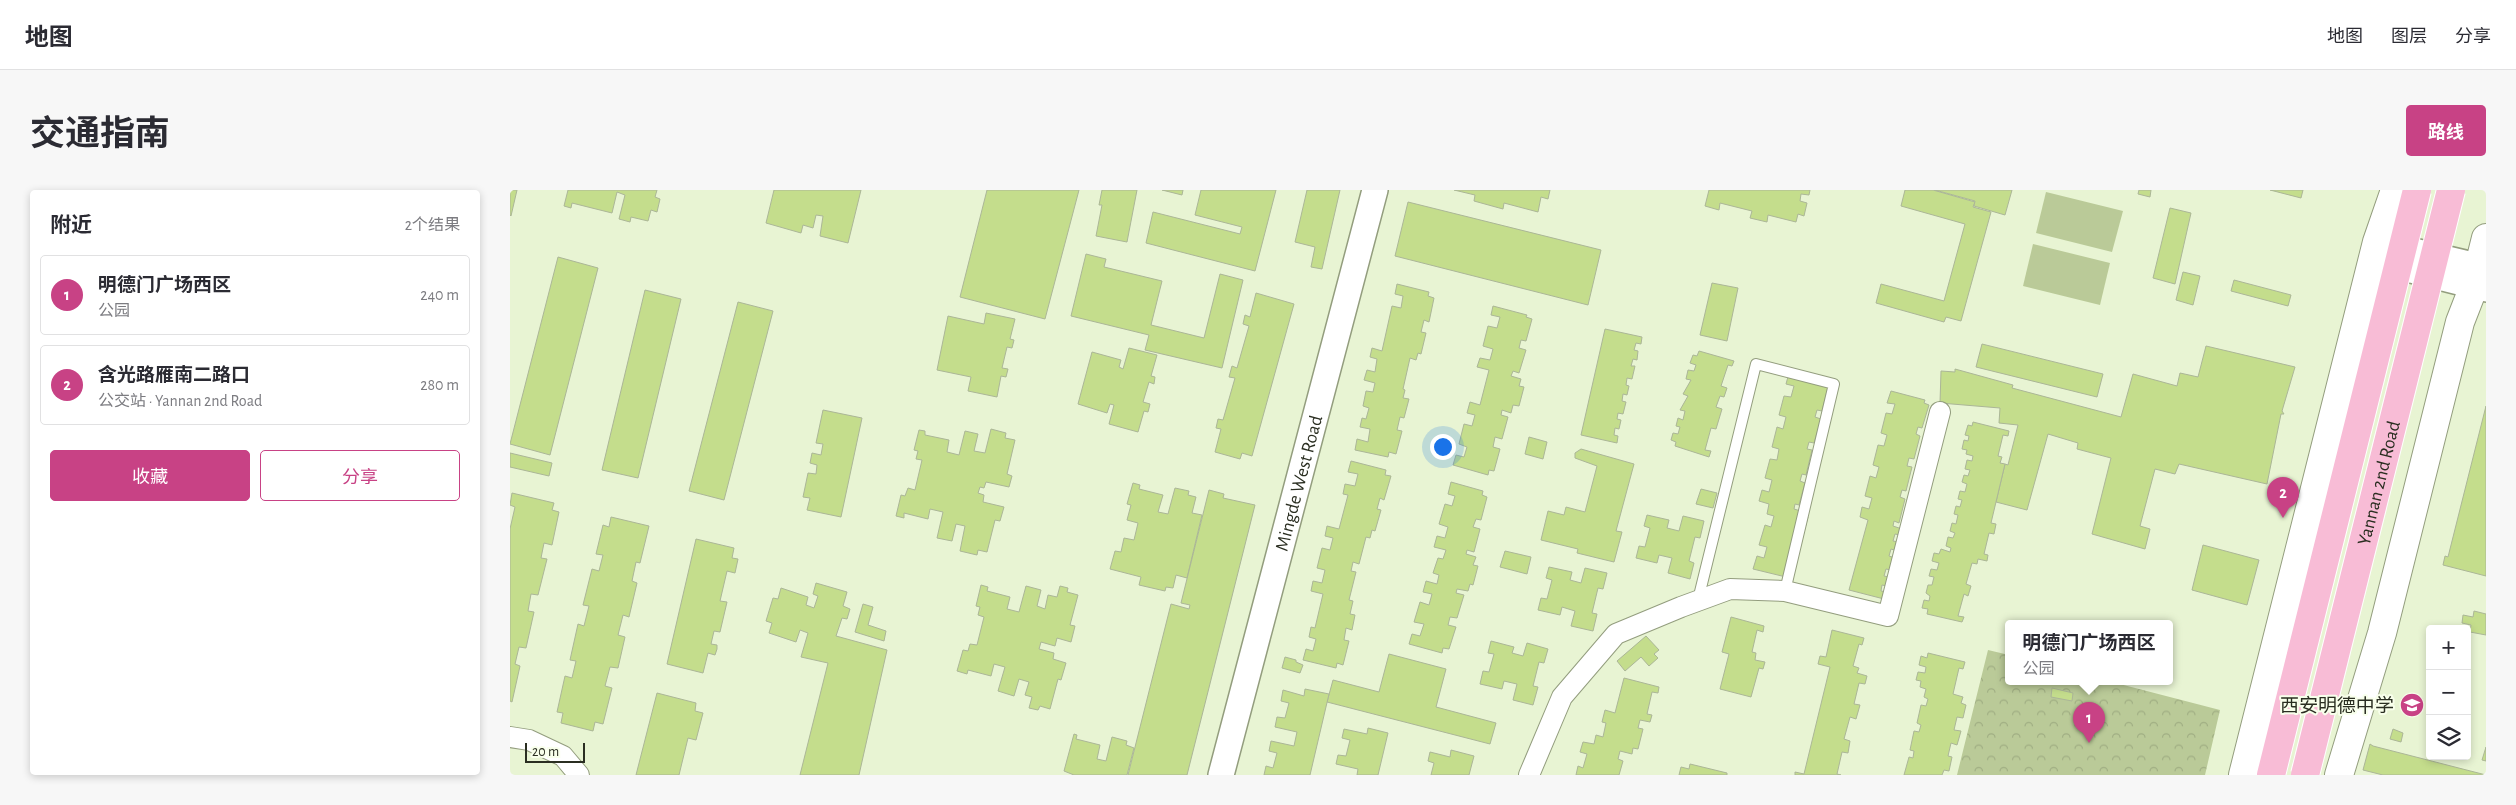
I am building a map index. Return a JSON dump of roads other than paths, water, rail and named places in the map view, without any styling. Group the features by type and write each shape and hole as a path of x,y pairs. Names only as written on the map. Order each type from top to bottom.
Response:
{"main road":[{"path":"2243,775 2374,251 2395,190"},
{"name":"Yannan 2nd Road","path":"2271,775 2417,190"},
{"name":"Yannan 2nd Road","path":"2305,775 2451,190"},
{"path":"2339,775 2382,633 2460,322 2481,277 2486,238"}],"street":[{"name":"Mingde West Road","path":"1221,775 1374,190"},
{"path":"2374,251 2481,277"},
{"path":"1530,775 1562,697 1616,634 1698,600 1730,589 1785,591 1888,616 1940,412"},
{"path":"510,737 529,740 563,756 580,775"}],"lane":[{"path":"1698,600 1756,364 1834,384 1785,591"}],"place":[{"name":"含光路雁南二路口","path":"2283,518"},
{"name":"西安明德中学","path":"2412,705"},
{"name":"明德门广场西区","path":"2089,743"}]}
